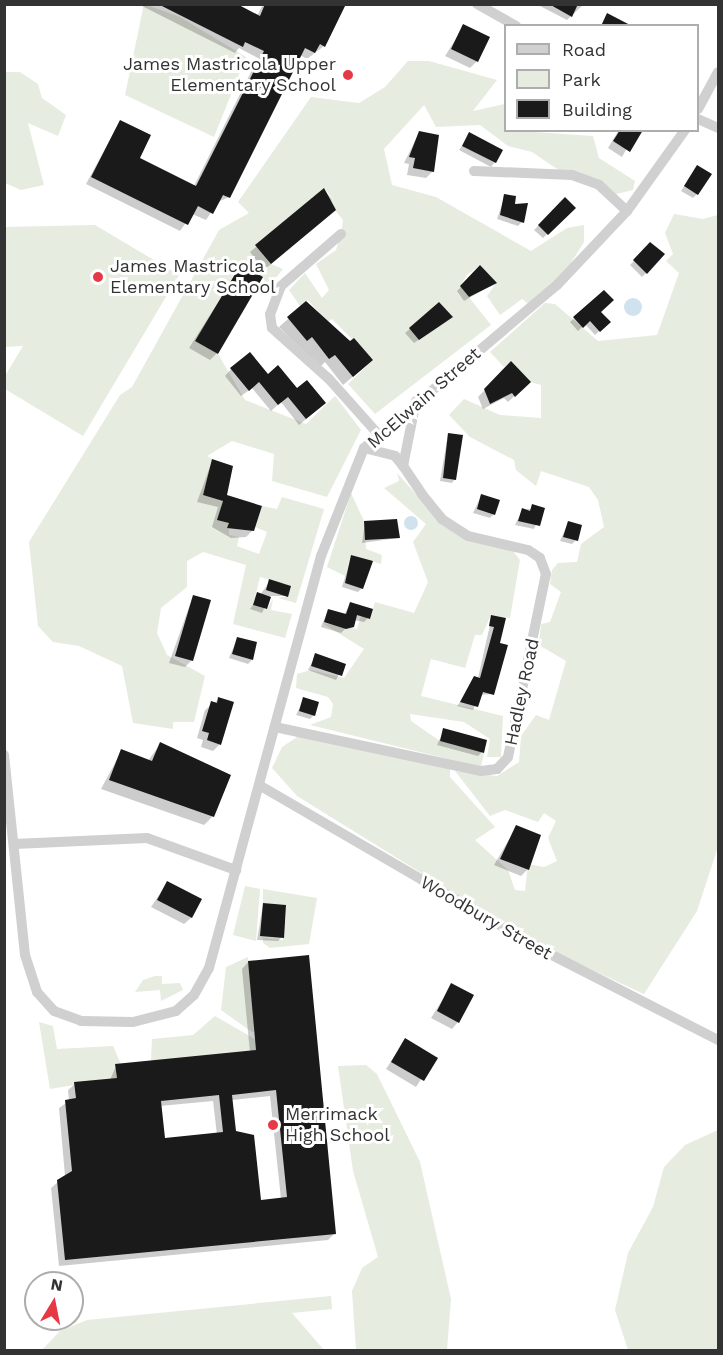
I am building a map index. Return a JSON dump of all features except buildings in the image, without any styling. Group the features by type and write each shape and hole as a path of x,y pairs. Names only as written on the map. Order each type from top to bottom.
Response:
{"street":[{"path":"477,4 512,24"},
{"path":"699,107 718,72"},
{"path":"699,119 718,128"},
{"name":"McElwain Street","path":"4,755 25,955 37,992 54,1011 81,1021 150,1020 186,1004 209,968 331,523 364,448 416,401 557,285 627,211 684,132"},
{"path":"474,171 572,174 599,185 627,211"},
{"path":"340,234 281,286 270,314 272,328 329,379 378,434"},
{"path":"403,466 416,401"},
{"name":"Hadley Road","path":"275,727 481,771 497,769 508,756 546,574 540,558 528,550 468,536 442,519 394,456 364,448"},
{"name":"Woodbury Street","path":"259,785 546,952 718,1040"},
{"path":"14,844 147,838 236,870"}],"green space":[{"path":"144,4 180,17 246,57 214,137 125,95"},
{"path":"408,61 429,61 497,80 473,111 504,104 504,132 593,136 599,158 635,181 633,190 612,195 563,173 532,152 508,146 480,125 436,127 424,105 384,149 392,185 436,197 531,251 567,228 584,225 584,242 557,285 531,306 522,299 500,315 487,296 496,283 480,265 467,275 460,286 491,325 375,414 348,384 373,360 332,319 327,322 308,300 300,306 289,290 305,273 322,298 329,290 316,264 336,250 341,234 343,220 329,203 333,199 324,188 256,244 271,264 283,269 268,288 263,277 240,264 195,341 218,354 245,400 306,424 335,396 361,430 327,497 272,481 274,454 232,441 207,456 212,459 203,495 223,501 218,520 229,523 229,535 239,537 237,546 259,554 267,532 255,527 262,506 277,509 282,497 324,509 296,603 278,598 288,596 291,586 260,577 253,605 267,609 273,599 271,610 292,614 285,638 233,624 246,565 203,552 187,561 187,587 161,608 157,633 167,655 205,676 194,722 173,722 173,729 133,723 122,666 79,646 53,642 38,626 29,542 120,395 132,387 219,230 249,213 238,202 311,97 359,103 385,87","holes":["439,302 453,317 419,339 409,328"]},
{"path":"5,72 20,72 38,84 42,98 66,115 58,136 28,123 44,185 21,190 5,183"},
{"path":"674,214 703,219 718,215 718,847 697,911 644,994 547,949 439,884 297,796 272,768 282,747 303,733 450,765 450,777 495,827 475,840 508,870 515,890 525,891 528,864 544,867 557,861 548,838 556,821 544,813 538,822 505,810 490,816 455,771 497,776 519,762 521,736 536,715 549,720 566,661 539,645 541,624 550,622 561,592 550,584 552,570 558,563 577,562 581,544 604,527 598,500 589,487 541,471 536,486 516,470 514,460 470,437 449,415 464,399 500,415 541,418 541,385 530,382 511,361 504,367 490,352 545,303 555,304 598,341 657,335 679,273 666,261 673,254 665,233"},
{"path":"95,225 179,275 83,436 5,389 5,376 23,346 5,347 5,227"},
{"path":"397,473 441,522 513,551 520,560 510,618 491,615 482,635 475,635 465,668 431,659 421,696 503,716 501,757 487,757 490,739 464,722 410,714 411,721 440,741 484,753 481,767 310,725 331,717 333,704 328,697 296,688 297,674 311,670 344,678 364,649 322,623 357,629 361,616 370,619 375,602 414,613 428,582 413,542 426,524 384,488 399,481"},
{"path":"351,493 364,521 366,549 382,555 381,564 351,555 345,576 327,567"},
{"path":"245,886 260,889 256,941 233,935"},
{"path":"263,889 317,898 309,944 270,948 263,943 263,938 283,940 286,905 263,903"},
{"path":"248,957 255,1031 252,1032 221,1010 226,967"},
{"path":"162,976 162,984 180,983 183,990 161,1001 160,990 135,992 143,980"},
{"path":"215,1016 272,1049 151,1061 152,1039 193,1035"},
{"path":"39,1022 53,1026 57,1049 113,1046 121,1064 115,1065 117,1078 50,1089"},
{"path":"366,1065 377,1074 420,1162 451,1299 447,1350 356,1350 352,1291 362,1268 378,1257 353,1171 338,1066"},
{"path":"718,1130 718,1350 628,1350 615,1310 628,1253 653,1207 664,1167 685,1145"},
{"path":"331,1296 332,1309 292,1313 324,1350 42,1350 60,1331 84,1331 84,1321"}],"water":[{"path":"633,298 639,301 642,307 639,313 633,316 627,313 624,307 627,301"},
{"path":"408,516 414,516 418,523 414,530 408,530 404,526 404,520"}],"place":[{"name":"James Mastricola Upper Elementary School","path":"348,75"},
{"name":"James Mastricola Elementary School","path":"98,277"},
{"name":"Merrimack High School","path":"273,1125"}]}
